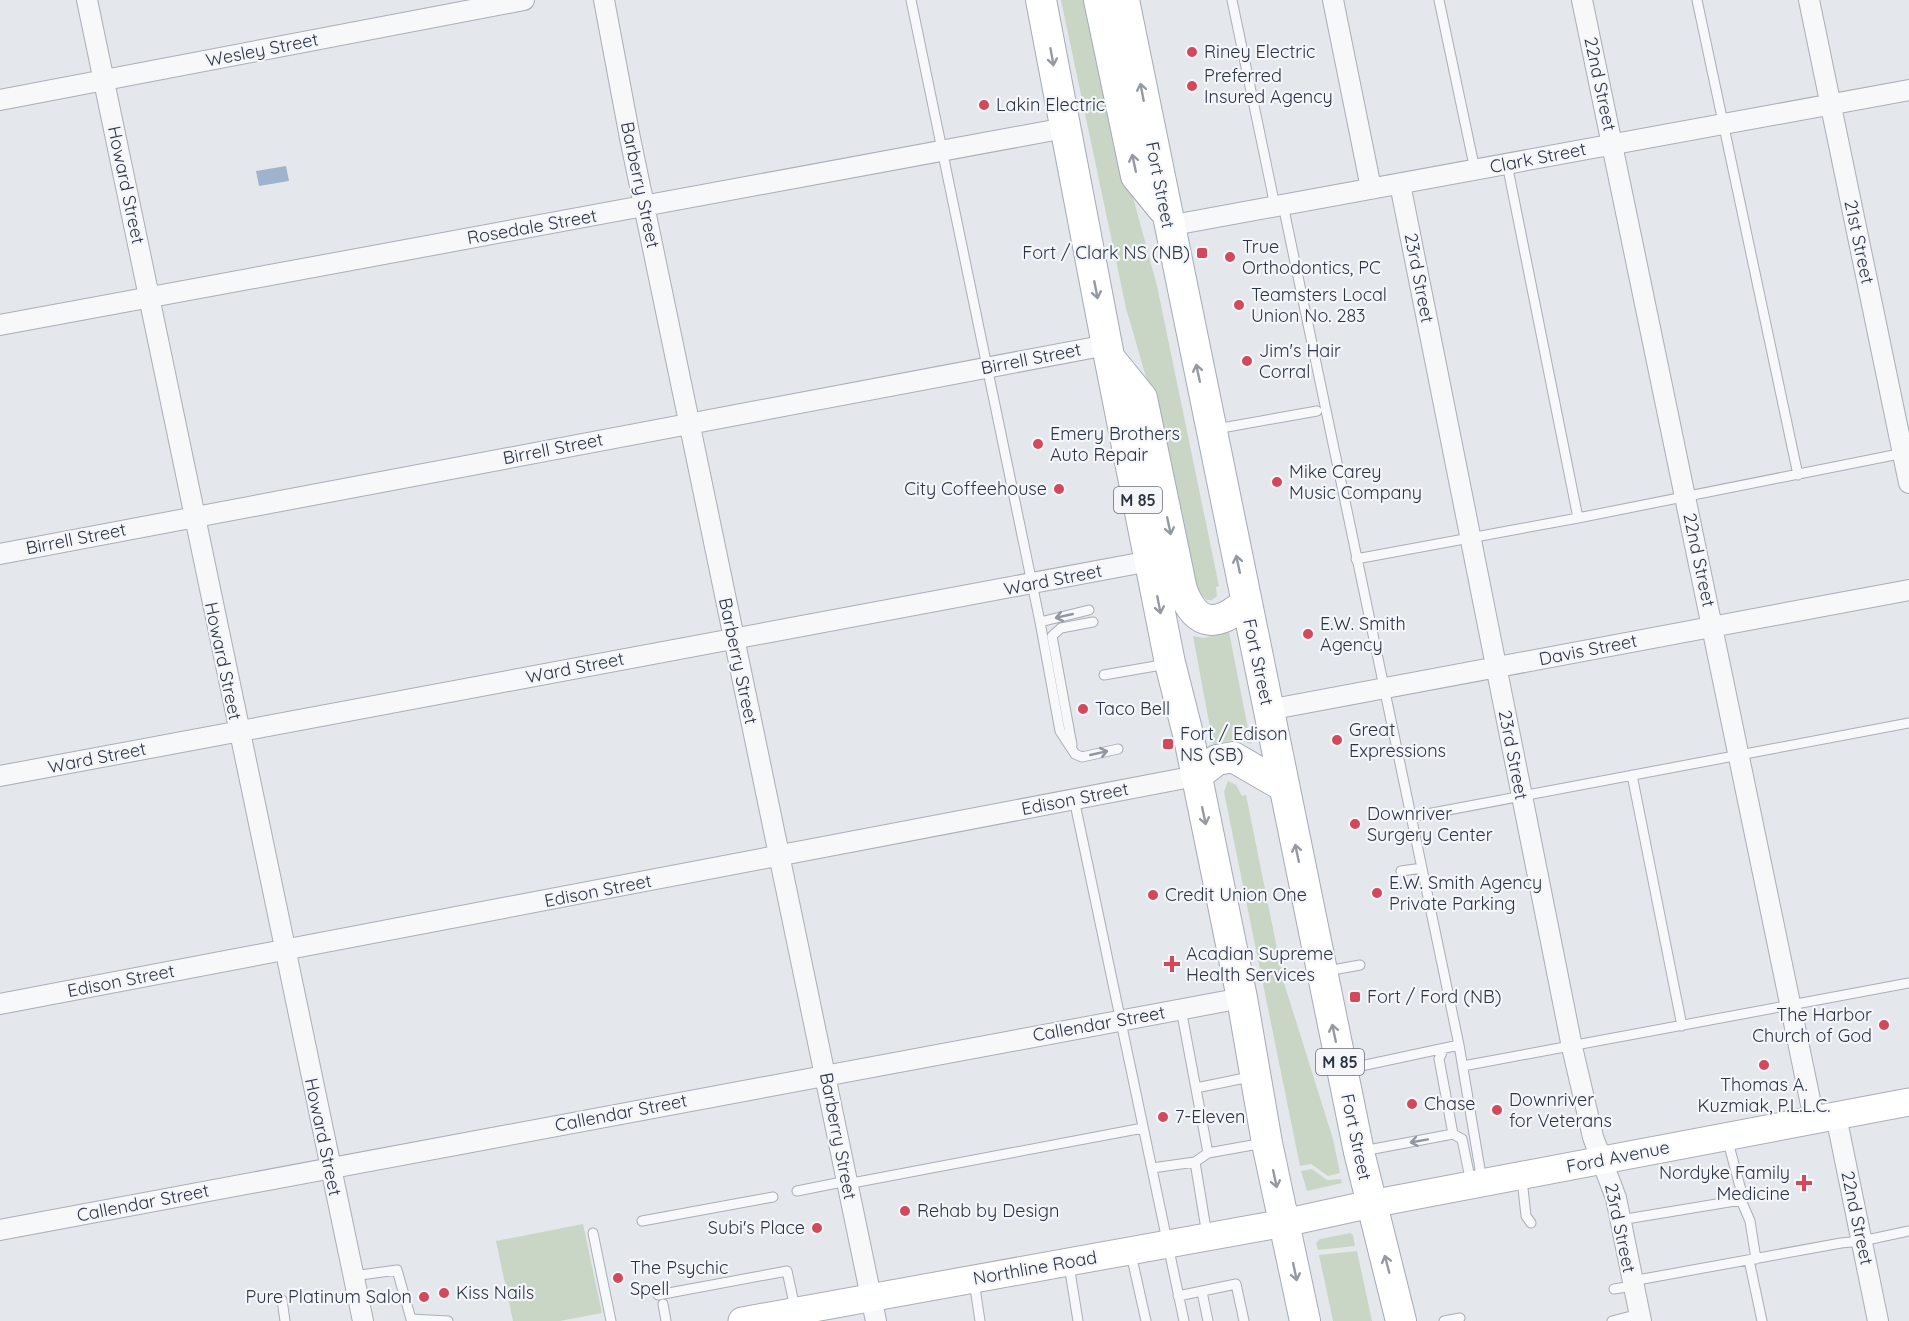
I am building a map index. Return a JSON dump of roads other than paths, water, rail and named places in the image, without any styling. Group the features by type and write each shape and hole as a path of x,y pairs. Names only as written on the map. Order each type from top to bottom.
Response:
{"main road":[{"name":"M 85","path":"1041,0 1170,663 1189,738 1242,998 1267,1143 1305,1321"},
{"path":"1099,0 1136,176 1167,219"},
{"name":"Fort Street","path":"1124,0 1359,1152 1401,1321"},
{"path":"1108,350 1142,398 1182,590 1189,607 1195,615 1213,621 1228,618 1246,603"},
{"path":"1196,776 1217,760 1233,757 1283,786"},
{"name":"Ford Avenue","path":"1328,1214 1909,1102"},
{"name":"Northline Road","path":"742,1321 796,1311 873,1309 974,1279 1328,1214"}],"street":[{"name":"Howard Street","path":"87,0 150,298 193,518 363,1321"},
{"name":"Wesley Street","path":"0,100 524,0"},
{"name":"Barberry Street","path":"604,0 873,1309"},
{"path":"1333,0 1371,188"},
{"name":"22nd Street","path":"1582,0 1791,1005 1862,1241 1878,1321"},
{"name":"21st Street","path":"1809,0 1906,453 1909,483"},
{"name":"Clark Street","path":"1167,219 1279,205 1400,184 1909,90"},
{"name":"Rosedale Street","path":"0,326 1065,128"},
{"name":"23rd Street","path":"1400,184 1572,1047 1593,1137 1611,1179 1620,1220 1627,1285 1640,1318"},
{"name":"Birrell Street","path":"0,554 986,368 1108,350"},
{"name":"Ward Street","path":"0,776 1150,561"},
{"name":"Davis Street","path":"1268,710 1909,590"},
{"name":"Edison Street","path":"0,1004 1196,776"},
{"name":"Callendar Street","path":"0,1230 1242,998"}],"lane":[{"path":"911,0 1030,585 1040,622 1060,731 1075,753 1082,757 1118,749"},
{"path":"1232,0 1356,559 1459,1045 1477,1184"},
{"path":"1439,0 1475,170"},
{"path":"1697,0 1798,475"},
{"path":"1507,164 1578,518"},
{"path":"1210,430 1317,411"},
{"path":"1356,559 1685,498 1906,453"},
{"path":"1040,622 1089,610"},
{"path":"1075,753 1058,676 1052,636 1061,627 1093,622"},
{"path":"1104,675 1170,663"},
{"path":"1411,817 1909,723"},
{"path":"1632,776 1682,1026"},
{"path":"1074,799 1184,1321"},
{"path":"1401,871 1422,868"},
{"path":"1322,972 1360,965"},
{"path":"1463,1066 1909,983"},
{"path":"1181,1009 1208,1153"},
{"path":"1342,1070 1459,1045"},
{"path":"1443,1050 1439,1059 1453,1134"},
{"path":"1196,1088 1256,1076"},
{"path":"797,1191 1143,1128"},
{"path":"1359,1152 1453,1134 1462,1139 1477,1184"},
{"path":"1726,1136 1742,1194 1741,1200 1750,1221 1762,1321"},
{"path":"1152,1168 1195,1162 1208,1153 1267,1143"},
{"path":"1195,1162 1208,1237"},
{"path":"1521,1176 1526,1216 1531,1222"},
{"path":"642,1221 772,1197"},
{"path":"1620,1220 1741,1200"},
{"path":"1627,1285 1909,1231"},
{"path":"593,1233 611,1321"},
{"path":"1131,1251 1146,1321"},
{"path":"1069,1262 1078,1321"},
{"path":"353,1276 397,1270 411,1319 448,1321"},
{"path":"666,1321 660,1300 787,1271 796,1311"},
{"path":"974,1279 980,1321"},
{"path":"1178,1296 1236,1284 1244,1321"},
{"path":"1202,1292 1208,1321"},
{"path":"282,1300 285,1321"},
{"path":"1444,1321 1460,1318"},
{"path":"1611,1321 1640,1318"}],"water":[{"path":"286,166 289,181 259,186 256,171"}],"place":[{"name":"Riney Electric","path":"1192,52"},
{"name":"Preferred Insured Agency","path":"1192,86"},
{"name":"Lakin Electric","path":"984,105"},
{"name":"Fort / Clark NS (NB)","path":"1202,253"},
{"name":"True Orthodontics, PC","path":"1230,257"},
{"name":"Teamsters Local Union No. 283","path":"1239,305"},
{"name":"Jim's Hair Corral","path":"1247,361"},
{"name":"Emery Brothers Auto Repair","path":"1038,444"},
{"name":"Mike Carey Music Company","path":"1277,482"},
{"name":"City Coffeehouse","path":"1059,489"},
{"name":"E.W. Smith Agency","path":"1308,634"},
{"name":"Taco Bell","path":"1083,709"},
{"name":"Great Expressions","path":"1337,740"},
{"name":"Fort / Edison NS (SB)","path":"1168,744"},
{"name":"Downriver Surgery Center","path":"1355,824"},
{"name":"E.W. Smith Agency Private Parking","path":"1377,893"},
{"name":"Credit Union One","path":"1153,895"},
{"name":"Acadian Supreme Health Services","path":"1172,964"},
{"name":"Fort / Ford (NB)","path":"1355,997"},
{"name":"The Harbor Church of God","path":"1884,1025"},
{"name":"Thomas A. Kuzmiak, P.L.L.C.","path":"1764,1065"},
{"name":"Chase","path":"1412,1104"},
{"name":"Downriver for Veterans","path":"1497,1110"},
{"name":"7-Eleven","path":"1163,1117"},
{"name":"Nordyke Family Medicine","path":"1804,1183"},
{"name":"Rehab by Design","path":"905,1211"},
{"name":"Subi's Place","path":"817,1228"},
{"name":"The Psychic Spell","path":"618,1278"},
{"name":"Kiss Nails","path":"444,1293"},
{"name":"Pure Platinum Salon","path":"424,1297"}]}
